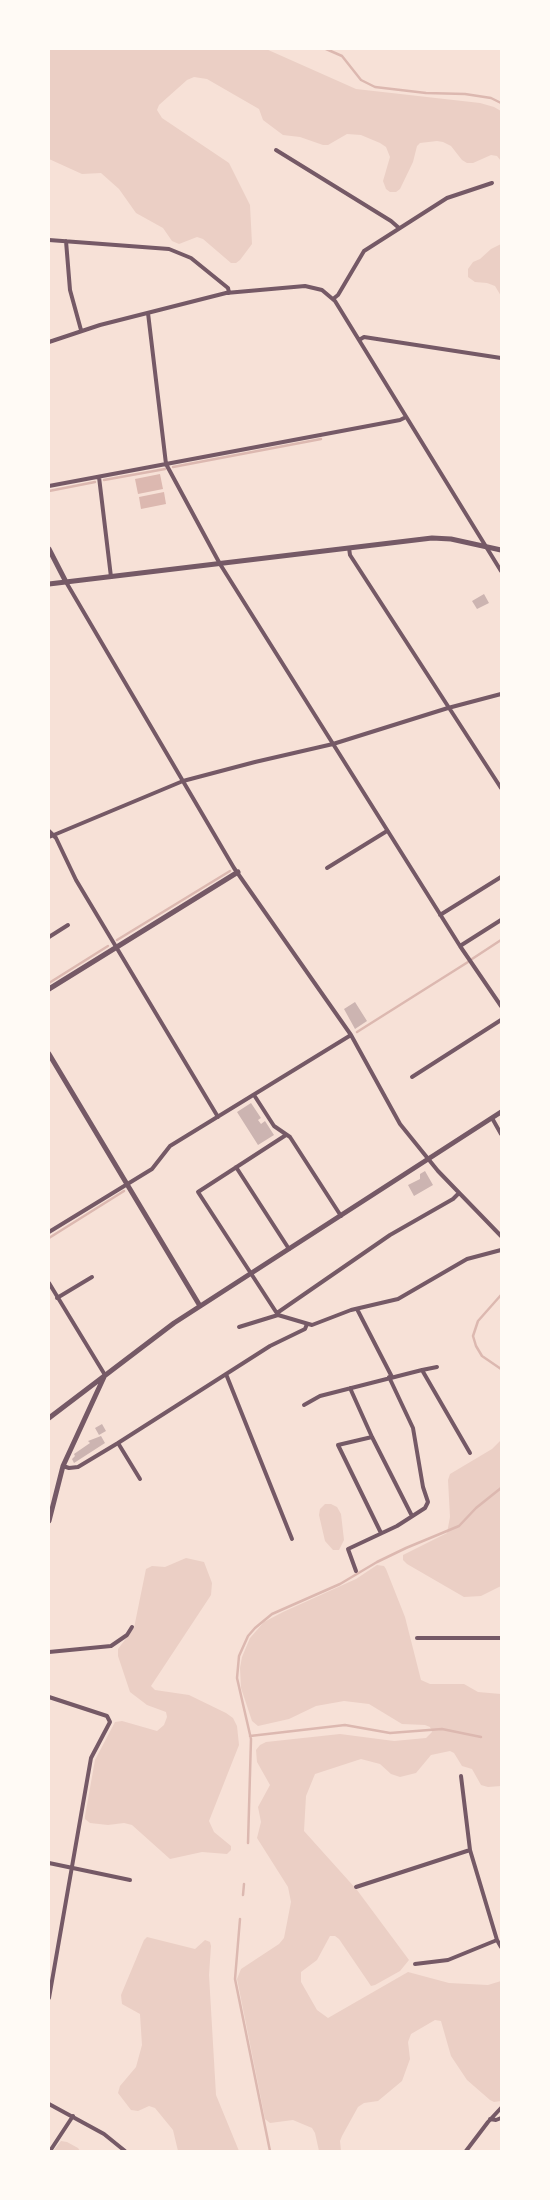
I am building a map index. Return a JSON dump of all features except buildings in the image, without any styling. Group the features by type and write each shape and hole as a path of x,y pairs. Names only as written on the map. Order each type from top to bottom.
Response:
{"street":[{"path":"276,150 391,221 399,228"},
{"path":"333,299 338,295 364,251 447,198 492,183"},
{"path":"49,240 170,249 191,258 228,288 229,293"},
{"path":"66,242 70,290 81,330"},
{"path":"49,342 81,330 229,293 314,287 322,290 333,299 501,571"},
{"path":"148,313 166,464 220,564 440,915 501,1006"},
{"path":"358,340 364,337 501,358"},
{"path":"49,486 400,420 406,417"},
{"path":"99,477 111,577"},
{"path":"49,584 442,538 501,550"},
{"path":"349,548 350,554 501,788"},
{"path":"49,549 66,582 238,872 351,1035 400,1124 428,1159 501,1236"},
{"path":"50,834 183,781 333,744 448,708 501,694"},
{"path":"327,868 387,831"},
{"path":"50,834 56,838 76,880 218,1117"},
{"path":"49,989 238,872"},
{"path":"440,915 501,876"},
{"path":"460,946 501,920"},
{"path":"49,937 68,926"},
{"path":"412,1077 501,1020"},
{"path":"49,1232 152,1168 170,1146 351,1035"},
{"path":"49,1054 200,1306"},
{"path":"254,1095 274,1126 290,1137 341,1216"},
{"path":"49,1418 167,1328 501,1112"},
{"path":"492,1118 501,1134"},
{"path":"286,1134 198,1192 278,1314 312,1325 357,1309 398,1299 467,1258 501,1250"},
{"path":"236,1167 289,1249"},
{"path":"239,1327 278,1314 390,1235 453,1199 459,1193"},
{"path":"57,1298 92,1277"},
{"path":"49,1283 105,1375"},
{"path":"356,1570 348,1549 425,1508 428,1499 422,1487 413,1428 391,1377 357,1309"},
{"path":"63,1466 69,1468 78,1466 118,1443 270,1346 305,1329 307,1324"},
{"path":"304,1406 320,1396 437,1367"},
{"path":"422,1370 470,1453"},
{"path":"226,1374 292,1538"},
{"path":"49,1521 63,1466 105,1375"},
{"path":"350,1388 372,1437 412,1516"},
{"path":"372,1437 338,1446 381,1533"},
{"path":"118,1443 140,1479"},
{"path":"49,1652 111,1646 127,1636 132,1627"},
{"path":"417,1638 501,1638"},
{"path":"49,1697 107,1716 110,1722 91,1758 49,1998"},
{"path":"461,1776 470,1850 497,1940 501,1947"},
{"path":"356,1887 470,1850"},
{"path":"49,1863 130,1880"},
{"path":"415,1964 448,1960 497,1940"},
{"path":"49,2104 104,2134 125,2151"},
{"path":"466,2151 490,2119 501,2108"},
{"path":"50,2151 73,2116"},
{"path":"490,2119 496,2120 501,2118"}],"shaded area":[{"path":"49,49 266,49 356,89 480,103 494,107 501,111 501,161 497,156 491,155 473,163 467,163 462,160 451,146 443,142 420,143 417,146 413,162 400,189 396,192 390,192 386,189 383,181 390,157 386,147 380,143 361,135 347,134 328,145 323,145 300,137 283,135 263,120 259,109 207,79 194,77 187,80 159,105 157,110 162,118 229,163 250,205 252,244 240,260 236,263 231,263 203,239 197,237 179,244 172,241 163,228 136,213 119,189 101,173 82,174 49,159"},
{"path":"501,244 501,296 495,286 475,282 468,277 468,269 473,262"},
{"path":"160,474 163,489 138,494 135,479"},
{"path":"164,492 166,504 141,509 139,497"},
{"path":"501,1440 501,1586 481,1596 464,1597 407,1564 403,1560 403,1555 447,1533 450,1517 448,1480 450,1474 492,1449"},
{"path":"325,1504 337,1507 341,1514 344,1540 339,1550 333,1550 325,1541 319,1515 320,1509"},
{"path":"186,1558 204,1562 212,1583 211,1595 151,1686 155,1690 189,1695 226,1713 233,1718 237,1726 239,1745 209,1821 214,1832 231,1846 231,1850 227,1854 202,1852 170,1859 132,1825 124,1823 108,1825 90,1823 85,1819 85,1816 95,1760 115,1722 122,1721 157,1731 164,1725 167,1717 166,1712 147,1705 130,1692 118,1656 118,1649 134,1628 146,1569 152,1566 165,1567"},
{"path":"377,1565 384,1566 386,1569 405,1617 421,1680 430,1684 464,1684 478,1692 501,1694 501,1786 488,1787 481,1785 472,1769 462,1766 454,1753 450,1751 431,1755 416,1773 400,1777 391,1774 380,1764 361,1759 315,1774 306,1796 304,1831 357,1890 409,1960 400,1971 371,1986 339,1939 335,1936 330,1936 317,1960 301,1972 301,1982 317,2010 328,2018 408,1972 449,1983 488,1985 501,1981 501,2101 494,2102 490,2100 467,2080 451,2056 441,2021 435,2020 411,2034 408,2042 410,2059 402,2081 378,2101 364,2103 358,2107 340,2141 341,2151 319,2151 312,2128 293,2120 270,2123 265,2119 237,1979 241,1969 279,1944 284,1938 291,1902 288,1887 257,1838 261,1822 258,1807 270,1785 257,1762 256,1750 266,1742 340,1734 394,1741 426,1738 432,1732 430,1727 425,1725 402,1724 369,1704 344,1701 316,1706 289,1719 258,1726 252,1721 241,1688 240,1668 242,1657 250,1638 264,1622 356,1579"},
{"path":"147,1937 195,1949 205,1940 210,1942 209,1975 216,2095 239,2151 178,2151 173,2130 155,2108 149,2106 138,2111 131,2110 118,2093 120,2086 136,2067 142,2045 140,2014 122,2004 121,1995 144,1940"},
{"path":"61,2141 67,2142 80,2151 53,2151"}],"waterway":[{"path":"326,49 342,56 361,80 375,87 426,93 465,94 491,98 501,103"},
{"path":"173,467 321,439"},
{"path":"104,480 165,469"},
{"path":"49,491 95,482"},
{"path":"117,940 230,871"},
{"path":"472,959 501,940"},
{"path":"49,983 108,946"},
{"path":"357,1032 468,962"},
{"path":"49,1238 124,1191"},
{"path":"501,1295 478,1321 473,1336 482,1356 501,1369"},
{"path":"248,1843 251,1739 237,1678 239,1656 248,1636 272,1614 340,1584 377,1562 406,1548 459,1526 476,1508 501,1488"},
{"path":"250,1736 345,1725 390,1733 442,1729 481,1737"},
{"path":"243,1895 244,1884"},
{"path":"240,1919 235,1979 270,2151"}]}
